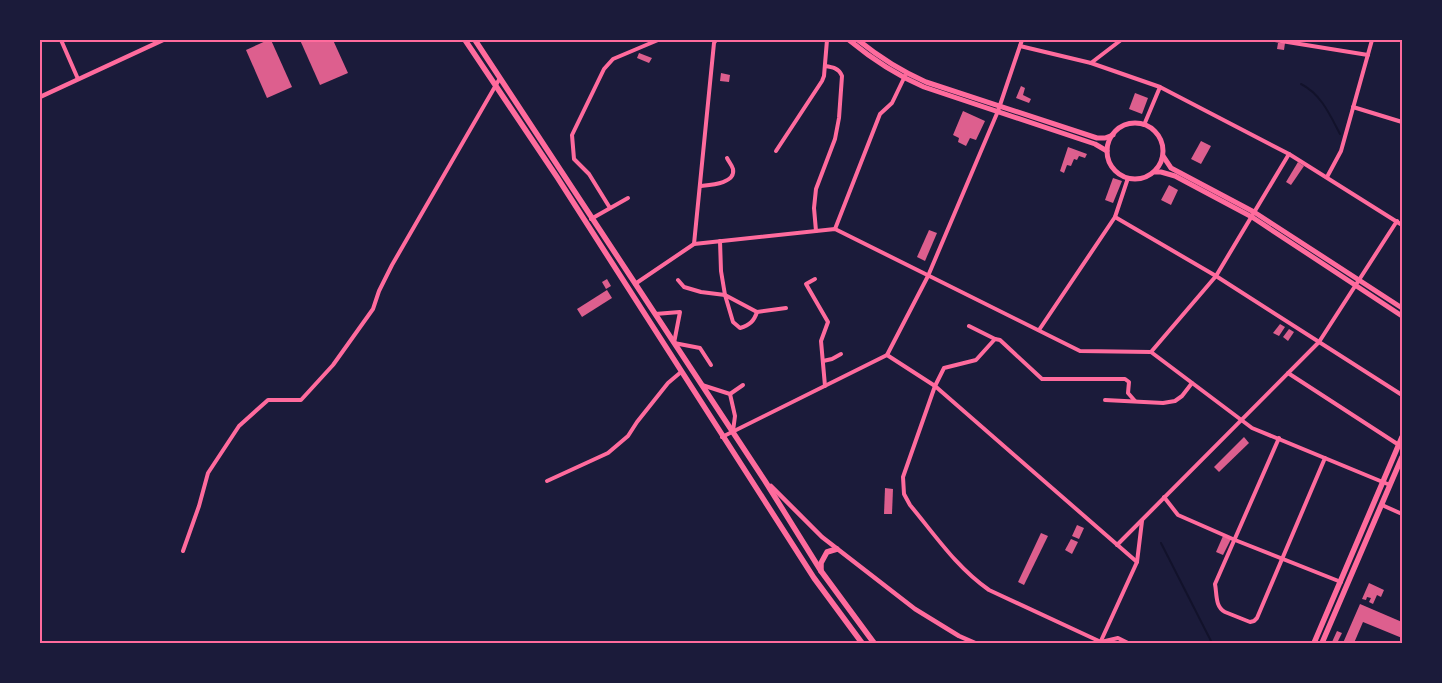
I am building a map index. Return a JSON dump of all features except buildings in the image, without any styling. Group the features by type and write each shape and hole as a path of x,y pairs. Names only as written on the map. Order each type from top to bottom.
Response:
{"main road":[{"path":"465,40 565,191 814,578 862,643"},
{"path":"475,40 765,481 821,571 874,643"},
{"path":"848,40 867,54 905,76 999,108 1095,144 1107,151"},
{"path":"858,40 905,76"},
{"path":"999,108 1098,138 1113,135"},
{"path":"1137,123 1144,125 1154,131 1160,138 1163,156 1155,172 1148,177 1140,179 1128,178 1117,173 1112,167 1108,159 1108,143 1120,128 1128,124 1137,123"},
{"path":"1163,156 1171,168 1253,214 1359,279 1402,308"},
{"path":"1155,172 1175,176 1253,214 1402,316"},
{"path":"565,191 568,189 572,190"},
{"path":"1314,643 1400,446 1402,437"},
{"path":"1322,643 1402,457"},
{"path":"821,571 821,563 827,552 837,549"}],"street":[{"path":"61,40 78,79"},
{"path":"40,97 162,40"},
{"path":"610,208 589,174 574,159 572,135 604,69 613,59 658,40"},
{"path":"694,244 714,43 716,40"},
{"path":"776,151 822,81 827,40"},
{"path":"722,437 887,355 928,276 999,108 1022,40"},
{"path":"1091,63 1121,40"},
{"path":"1275,40 1368,55"},
{"path":"1327,177 1341,151 1372,40"},
{"path":"1020,46 1091,63 1160,87 1289,154 1402,225"},
{"path":"816,231 814,208 816,189 836,132 842,76 836,68 825,66"},
{"path":"835,229 880,114 892,102 905,76"},
{"path":"183,552 208,473 239,426 268,400 301,400 333,365 373,309 379,290 392,265 500,78"},
{"path":"1144,125 1160,87"},
{"path":"1353,108 1402,122"},
{"path":"1151,352 1216,276 1289,154"},
{"path":"700,186 715,185 730,178 733,170 727,158"},
{"path":"1039,330 1115,216 1128,178"},
{"path":"592,219 628,198"},
{"path":"1115,216 1216,276 1402,395"},
{"path":"1117,545 1319,342 1397,221"},
{"path":"635,284 694,244 835,229 1080,351 1151,352 1252,428 1390,485"},
{"path":"720,241 721,271 725,295 733,322 740,328 748,326 754,321 757,312"},
{"path":"815,279 806,284 828,322 821,341 825,386"},
{"path":"678,280 684,287 701,292 725,295 757,312 786,308"},
{"path":"655,314 680,312 674,343 700,348 711,365"},
{"path":"969,326 1000,340 1042,378 1125,379 1129,382 1128,393 1124,400"},
{"path":"995,339 976,360 944,368 935,386 903,477 904,494 921,519 963,569 989,590 1100,642 1118,638 1128,643"},
{"path":"823,361 842,354"},
{"path":"887,355 935,386 1137,562"},
{"path":"546,481 608,453 628,436 668,383 680,372"},
{"path":"1288,373 1400,446"},
{"path":"1106,400 1163,403 1174,401 1182,396 1192,383"},
{"path":"702,385 730,394"},
{"path":"730,394 743,385"},
{"path":"1128,393 1135,401"},
{"path":"730,394 735,416 733,432"},
{"path":"1279,438 1215,584 1218,606 1221,610 1250,622 1257,618 1325,458"},
{"path":"765,481 822,537 837,549 915,609 959,636 975,643"},
{"path":"1164,497 1178,515 1234,540 1347,585"},
{"path":"1382,505 1402,514"},
{"path":"1100,642 1137,562 1142,520"}],"waterway":[{"path":"1301,84 1319,99 1329,112 1340,134"},
{"path":"1161,543 1212,643"}]}
